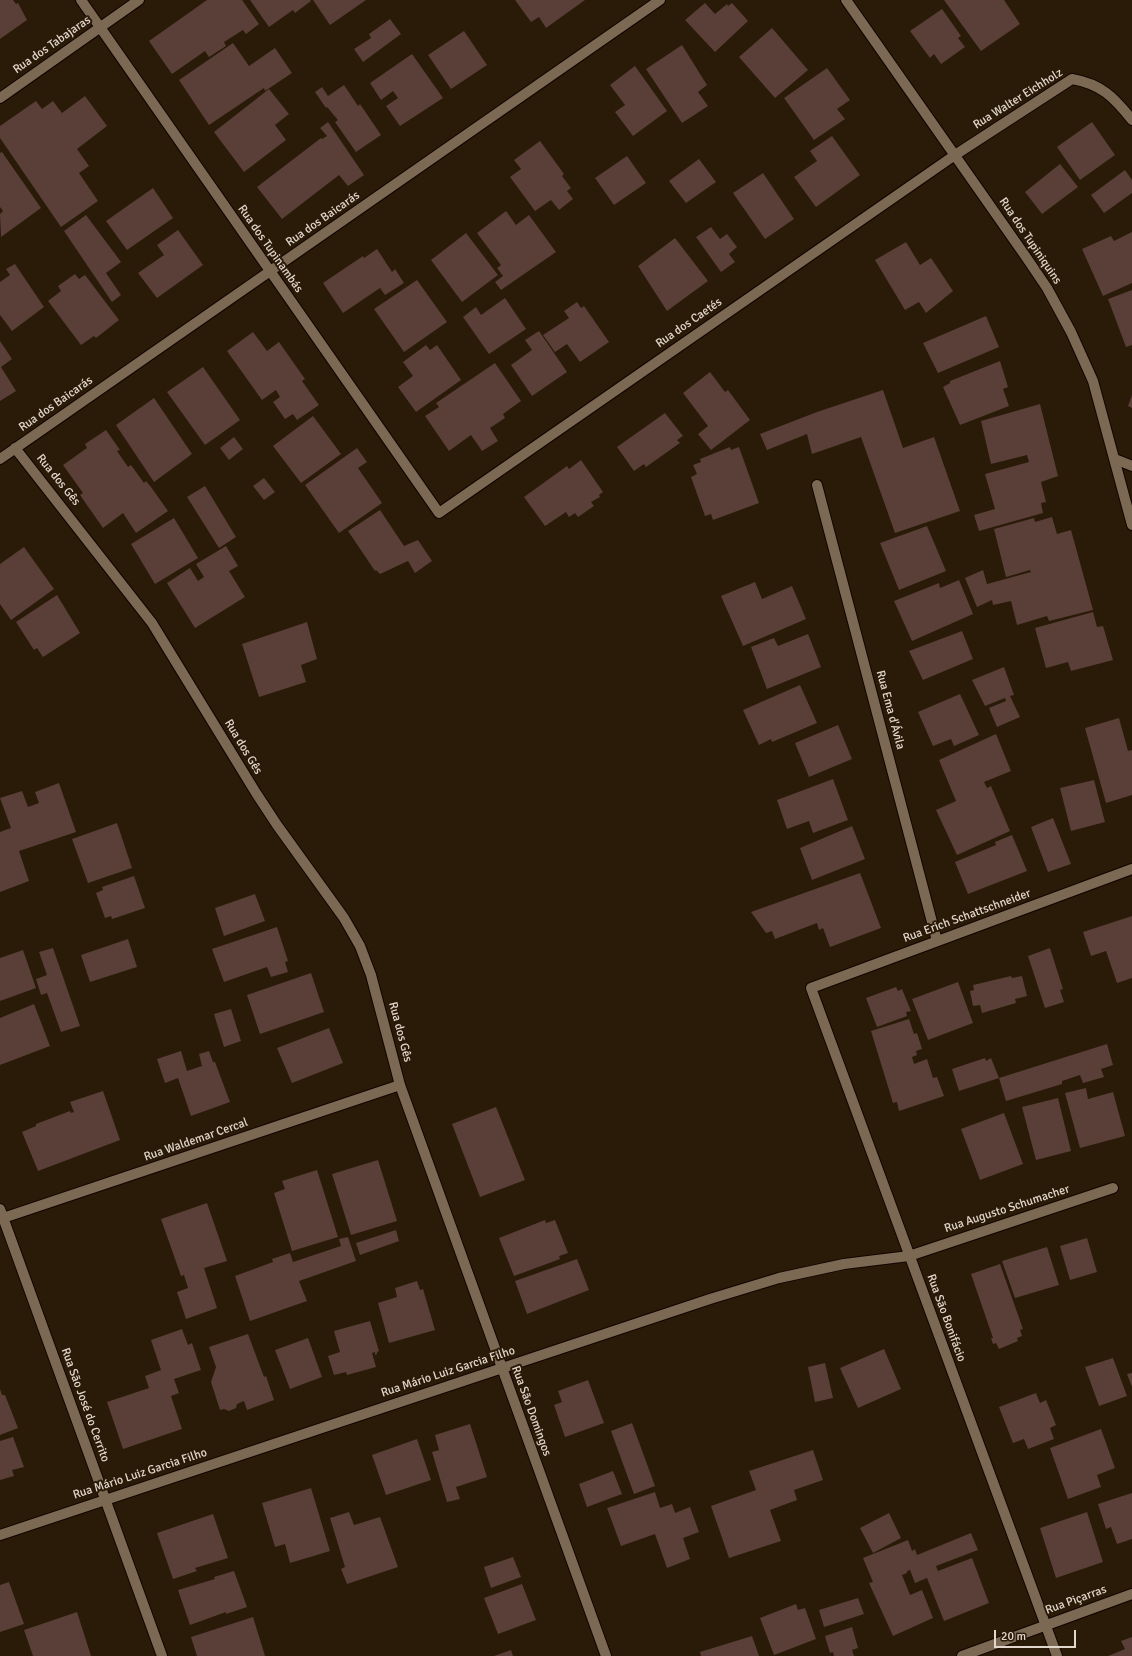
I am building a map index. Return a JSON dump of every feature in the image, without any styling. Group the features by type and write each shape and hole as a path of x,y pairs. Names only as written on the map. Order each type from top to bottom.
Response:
{"street":[{"name":"Rua dos Tupinambás","path":"81,0 439,514"},
{"name":"Rua dos Tabajaras","path":"0,98 139,0"},
{"name":"Rua dos Baicarás","path":"0,459 660,0"},
{"name":"Rua dos Tupiniquins","path":"846,0 955,154 1047,288 1072,332 1093,381 1132,525"},
{"name":"Rua Walter Eichholz","path":"955,154 1072,79 1089,82 1104,90 1117,101 1132,120"},
{"name":"Rua dos Caetés","path":"439,514 955,154"},
{"name":"Rua dos Gês","path":"15,448 152,622 277,825 344,918 360,946 371,976 400,1085"},
{"path":"1115,459 1132,466"},
{"name":"Rua Ema d'Ávila","path":"817,485 937,941"},
{"name":"Rua Erich Schattschneider","path":"811,988 1132,869"},
{"name":"Rua São Bonifácio","path":"811,988 1057,1656"},
{"name":"Rua Waldemar Cercal","path":"1,1215 400,1085"},
{"name":"Rua São Domingos","path":"400,1085 606,1656"},
{"name":"Rua Augusto Schumacher","path":"909,1256 1113,1188"},
{"name":"Rua São José do Cerrito","path":"1,1215 162,1656"},
{"name":"Rua Mário Luiz Garcia Filho","path":"0,1535 502,1368 779,1278 844,1264 909,1256"},
{"name":"Rua Piçarras","path":"962,1656 1132,1594"}],"building":[{"path":"0,0 13,0 16,4 18,3 27,20 0,39"},
{"path":"207,0 242,0 259,24 246,34 243,30 224,42 226,46 209,57 205,51 172,74 149,41"},
{"path":"250,0 311,1 295,13 293,10 269,27"},
{"path":"313,0 366,0 330,25"},
{"path":"515,0 585,0 546,28 539,17 531,22"},
{"path":"944,0 1004,0 1020,24 981,51"},
{"path":"705,3 715,14 727,4 728,6 732,3 748,21 715,52 685,20"},
{"path":"942,9 961,36 958,38 965,47 941,64 934,54 930,58 910,31"},
{"path":"390,19 401,34 363,62 354,49 371,38 369,34"},
{"path":"772,28 808,70 775,98 739,57"},
{"path":"464,31 487,65 451,89 428,55"},
{"path":"233,43 249,66 275,48 292,73 265,91 264,88 209,125 179,80"},
{"path":"682,45 707,85 698,92 708,106 682,123 646,69"},
{"path":"412,54 443,98 400,126 386,106 398,98 393,91 381,100 370,83"},
{"path":"635,66 667,111 633,136 615,112 625,105 610,85"},
{"path":"827,68 850,100 837,109 845,119 814,140 784,98"},
{"path":"344,85 358,106 360,104 381,135 356,152 335,122 338,120 327,107 326,108 315,92 322,87 328,96"},
{"path":"269,89 289,114 275,125 286,140 244,172 214,132"},
{"path":"85,96 107,126 77,149 89,166 79,173 98,201 61,227 0,138 0,126 36,101 42,109 53,101 62,113"},
{"path":"328,122 364,175 348,186 339,175 282,219 257,187 321,138 322,139 327,136 320,128"},
{"path":"1092,122 1115,155 1080,180 1057,147"},
{"path":"832,136 860,175 816,207 794,177 817,161 810,151"},
{"path":"540,141 564,174 562,176 571,188 567,191 573,199 559,210 551,200 535,211 510,177 521,169 514,160"},
{"path":"2,152 41,208 1,237 0,214 3,211 0,207 0,153"},
{"path":"627,156 646,183 614,205 595,178"},
{"path":"699,159 716,182 686,203 669,181"},
{"path":"1060,164 1078,187 1042,214 1025,192"},
{"path":"1125,170 1132,180 1132,193 1104,213 1091,195"},
{"path":"763,173 794,219 765,239 733,193"},
{"path":"153,188 173,218 127,250 106,221"},
{"path":"506,211 516,225 529,215 556,252 501,290 495,282 503,276 497,268 501,265 477,233"},
{"path":"86,215 121,262 106,273 121,295 112,302 64,231"},
{"path":"711,227 720,239 727,234 737,247 729,254 735,262 721,272 696,237"},
{"path":"178,230 203,265 157,298 138,273 164,255 157,245"},
{"path":"1132,232 1132,283 1103,296 1082,249 1111,236 1114,241"},
{"path":"466,233 498,275 462,302 431,260"},
{"path":"675,238 708,281 667,311 638,266"},
{"path":"906,242 920,265 931,258 953,291 926,313 919,302 905,310 875,260"},
{"path":"377,249 392,272 395,269 404,283 385,295 380,288 343,313 323,283 363,256 364,258"},
{"path":"15,264 44,307 12,331 0,315 0,282 10,275 6,269"},
{"path":"75,274 79,279 85,275 119,320 96,338 94,336 81,345 48,301 61,291 58,286"},
{"path":"417,280 447,322 404,352 374,309"},
{"path":"1132,290 1132,345 1126,347 1108,299"},
{"path":"505,298 526,329 489,354 463,317 476,307 481,315"},
{"path":"577,302 581,308 584,306 609,342 580,362 567,344 555,352 543,335 569,318 564,311"},
{"path":"986,316 999,347 938,373 923,343"},
{"path":"539,331 567,372 532,396 511,365 532,350 525,340"},
{"path":"253,332 267,351 279,342 305,379 302,381 319,405 297,420 293,414 285,419 273,402 280,397 276,390 262,400 227,351"},
{"path":"0,341 12,359 1,367 16,391 0,401"},
{"path":"426,345 430,350 437,345 461,380 416,412 398,387 413,376 403,362"},
{"path":"1000,361 1008,387 1003,389 1009,406 960,425 943,387 950,383 950,381"},
{"path":"495,363 521,401 503,414 505,418 490,428 498,441 482,451 471,435 449,451 425,416 439,407 436,403"},
{"path":"203,367 240,420 205,445 167,392"},
{"path":"710,372 725,392 728,390 750,420 711,450 698,434 708,426 683,393"},
{"path":"883,390 903,448 934,437 960,511 895,533 861,437 812,454 807,434 767,450 760,434 817,412"},
{"path":"1132,395 1132,408 1128,406"},
{"path":"154,398 192,454 154,482 116,425"},
{"path":"1040,404 1058,476 1041,482 1046,502 1041,503 1043,513 979,531 974,515 995,509 985,474 1029,462 1027,455 991,464 981,421"},
{"path":"665,413 683,436 677,440 680,443 646,467 644,464 634,471 617,447"},
{"path":"313,416 341,454 301,483 273,446"},
{"path":"106,430 120,450 117,451 128,467 131,465 144,483 146,481 168,511 136,533 123,513 103,528 80,495 83,493 63,465 87,448 85,444"},
{"path":"234,437 243,449 229,460 220,448"},
{"path":"730,447 731,450 739,447 759,503 713,520 711,514 705,516 691,477 697,474 693,465 701,462 700,459"},
{"path":"357,448 367,462 358,468 382,503 339,533 305,485"},
{"path":"581,460 603,492 599,495 600,497 591,502 594,506 578,517 575,513 569,517 566,512 545,526 524,497 567,466 569,469"},
{"path":"264,478 275,492 264,500 253,486"},
{"path":"205,486 236,537 219,548 187,497"},
{"path":"380,510 404,546 418,540 432,561 415,573 408,561 380,574 376,570 375,571 348,531"},
{"path":"1052,517 1057,534 1071,530 1093,610 1049,621 1047,616 1017,625 1011,601 993,605 992,600 977,607 965,578 983,570 987,584 1031,572 1030,570 1006,577 994,529 1034,518 1035,522"},
{"path":"174,518 198,558 155,584 131,544"},
{"path":"927,526 946,571 899,590 880,543"},
{"path":"226,546 238,566 229,571 245,597 195,628 167,583 190,568 198,581 204,577 196,564"},
{"path":"24,547 54,589 11,620 0,604 0,564"},
{"path":"959,580 973,614 912,641 894,601 939,583 940,588"},
{"path":"755,582 762,599 792,586 806,619 743,646 721,596"},
{"path":"57,595 80,633 43,657 37,648 34,650 16,622"},
{"path":"1093,612 1097,627 1103,626 1113,660 1071,671 1068,662 1046,668 1035,628"},
{"path":"307,622 317,659 301,665 306,682 259,697 242,644"},
{"path":"962,631 973,659 923,680 909,651"},
{"path":"808,634 821,667 767,689 751,647 774,638 778,646"},
{"path":"1004,667 1014,695 1010,696 1020,717 997,727 989,708 1006,701 1005,698 985,706 972,680"},
{"path":"800,685 817,723 772,742 771,739 759,745 743,710"},
{"path":"960,694 979,735 954,746 951,739 933,746 918,712"},
{"path":"1119,718 1128,751 1132,750 1132,795 1106,803 1085,728"},
{"path":"838,725 852,759 809,777 795,743"},
{"path":"996,734 1011,771 984,782 987,788 991,786 1010,831 957,855 936,810 956,801 939,760"},
{"path":"833,779 848,820 813,833 809,821 787,829 777,800"},
{"path":"1094,780 1105,822 1071,831 1060,788"},
{"path":"59,783 76,832 19,851 29,881 0,892 0,832 11,828 0,798 22,791 28,807 39,803 35,792"},
{"path":"1053,818 1071,864 1048,872 1031,827"},
{"path":"117,823 132,868 88,883 72,839"},
{"path":"852,826 865,859 812,880 800,848"},
{"path":"1012,835 1027,871 968,894 955,862 996,845 995,842"},
{"path":"860,873 881,928 830,947 823,928 819,930 817,923 775,939 772,931 766,933 751,912"},
{"path":"134,876 145,908 112,919 111,916 105,918 96,893 103,890 102,887"},
{"path":"255,894 265,921 224,936 215,908"},
{"path":"1132,916 1132,978 1117,983 1106,951 1091,956 1083,932"},
{"path":"277,927 288,961 285,962 288,972 271,977 267,967 224,982 212,949"},
{"path":"128,939 137,967 90,982 81,955"},
{"path":"53,948 80,1026 61,1032 47,993 41,995 36,979 47,975 39,952"},
{"path":"1050,948 1063,989 1060,990 1064,1002 1045,1008 1028,956"},
{"path":"23,950 36,988 0,1001 0,958"},
{"path":"311,973 324,1012 260,1034 247,995"},
{"path":"1011,976 1012,978 1022,976 1027,996 1015,999 1016,1003 982,1013 980,1005 973,1006 970,991 974,990 973,985"},
{"path":"958,982 973,1023 928,1040 912,999"},
{"path":"896,987 898,991 902,989 911,1011 906,1012 907,1016 877,1027 866,998"},
{"path":"34,1004 50,1046 0,1065 0,1018"},
{"path":"231,1009 241,1041 224,1047 214,1014"},
{"path":"909,1019 914,1034 917,1033 922,1049 916,1051 917,1055 912,1057 914,1064 927,1059 933,1078 937,1077 944,1096 899,1111 897,1102 893,1103 871,1031"},
{"path":"329,1028 343,1063 292,1083 277,1048"},
{"path":"1107,1044 1113,1065 1101,1069 1104,1077 1083,1083 1080,1075 1062,1081 1062,1084 1006,1101 999,1078"},
{"path":"181,1051 187,1071 202,1066 199,1054 209,1051 213,1062 215,1062 230,1102 191,1116 178,1078 165,1083 157,1059"},
{"path":"985,1058 986,1061 991,1058 999,1078 959,1091 952,1069"},
{"path":"1086,1088 1088,1099 1113,1092 1125,1136 1080,1148 1065,1093"},
{"path":"103,1091 120,1140 38,1171 22,1132 36,1126 36,1124 70,1111 71,1113 74,1112 70,1102"},
{"path":"1058,1098 1071,1151 1036,1160 1022,1107"},
{"path":"496,1107 525,1180 480,1197 452,1124"},
{"path":"1004,1113 1023,1164 980,1180 961,1129"},
{"path":"378,1160 397,1221 351,1235 332,1174"},
{"path":"317,1170 338,1237 292,1251 274,1193 285,1189 282,1181"},
{"path":"207,1203 227,1261 204,1268 217,1308 186,1319 177,1292 188,1288 184,1275 181,1276 161,1219"},
{"path":"545,1220 546,1223 555,1220 568,1253 559,1256 560,1259 514,1276 499,1238"},
{"path":"396,1230 399,1241 360,1255 356,1243"},
{"path":"348,1237 356,1261 299,1281 307,1301 250,1321 235,1276 273,1262 272,1259 290,1253 293,1262 341,1246 339,1239"},
{"path":"1087,1238 1097,1272 1070,1280 1060,1246"},
{"path":"1047,1247 1059,1285 1015,1298 1002,1261"},
{"path":"577,1259 589,1290 527,1314 515,1281"},
{"path":"1000,1264 1023,1329 1020,1330 1022,1336 1017,1338 1018,1341 999,1349 996,1343 993,1344 991,1338 993,1338 971,1274"},
{"path":"417,1281 420,1290 423,1289 435,1330 389,1343 378,1303 397,1297 395,1288"},
{"path":"370,1321 379,1351 375,1355 375,1352 372,1353 376,1367 347,1375 346,1372 334,1375 328,1356 340,1352 334,1331"},
{"path":"182,1329 188,1345 192,1343 201,1370 174,1379 179,1393 171,1396 182,1429 123,1449 107,1402 149,1388 145,1376 161,1370 151,1340"},
{"path":"248,1334 264,1377 266,1376 274,1400 247,1410 244,1401 237,1404 236,1408 229,1411 224,1409 220,1410 211,1382 216,1367 209,1347"},
{"path":"308,1338 322,1377 290,1389 275,1350"},
{"path":"884,1349 901,1389 858,1408 840,1368"},
{"path":"1113,1358 1127,1396 1099,1406 1085,1367"},
{"path":"825,1363 833,1398 815,1402 808,1367"},
{"path":"1132,1373 1132,1387 1127,1374"},
{"path":"588,1380 604,1423 565,1437 554,1405 562,1402 558,1391"},
{"path":"0,1389 2,1395 5,1395 18,1428 0,1435"},
{"path":"1036,1393 1040,1403 1046,1400 1056,1425 1050,1428 1054,1439 1028,1449 1024,1439 1013,1443 999,1407"},
{"path":"632,1423 655,1486 634,1494 611,1431"},
{"path":"470,1424 487,1477 456,1487 460,1499 447,1502 432,1452 439,1450 435,1435"},
{"path":"1101,1429 1115,1468 1097,1475 1101,1487 1068,1499 1050,1448"},
{"path":"13,1437 24,1467 12,1470 14,1476 0,1480 0,1441"},
{"path":"417,1439 431,1480 386,1495 372,1455"},
{"path":"813,1450 823,1480 794,1490 797,1500 770,1510 781,1541 729,1558 711,1506 756,1490 749,1471"},
{"path":"613,1471 622,1494 587,1507 579,1484"},
{"path":"311,1488 330,1551 290,1563 285,1544 275,1547 262,1503"},
{"path":"655,1492 660,1508 672,1504 675,1513 690,1507 699,1532 683,1538 690,1559 667,1568 655,1534 621,1546 607,1508"},
{"path":"1132,1493 1132,1539 1117,1544 1111,1527 1106,1529 1098,1504"},
{"path":"349,1512 354,1525 380,1517 398,1567 347,1584 341,1569 345,1567 330,1518"},
{"path":"1087,1512 1103,1562 1056,1578 1040,1528"},
{"path":"889,1513 901,1538 873,1553 860,1528"},
{"path":"213,1514 228,1558 195,1568 197,1571 173,1579 157,1533"},
{"path":"971,1533 978,1550 936,1566 938,1571 972,1558 989,1603 944,1621 927,1578 915,1583 910,1570 907,1571 907,1573 902,1575 910,1595 922,1590 933,1618 893,1636 869,1583 873,1582 863,1558 908,1540 912,1551 915,1549 917,1555"},
{"path":"513,1557 521,1577 491,1588 484,1567"},
{"path":"234,1571 247,1607 226,1614 226,1612 190,1625 178,1590 215,1579 214,1577"},
{"path":"9,1582 24,1624 0,1632 0,1585"},
{"path":"522,1584 536,1620 498,1634 484,1598"},
{"path":"858,1598 864,1614 824,1627 819,1610"},
{"path":"796,1604 798,1610 805,1608 816,1639 774,1655 760,1618"},
{"path":"77,1612 91,1656 33,1656 24,1630"},
{"path":"253,1617 265,1656 197,1656 191,1637"},
{"path":"852,1627 858,1648 852,1650 854,1656 834,1656 833,1652 830,1653 825,1636"},
{"path":"752,1636 759,1656 701,1656 700,1652"},
{"path":"1132,1637 1132,1656 1108,1656 1125,1649 1121,1641"},
{"path":"511,1650 513,1656 494,1656"}]}
